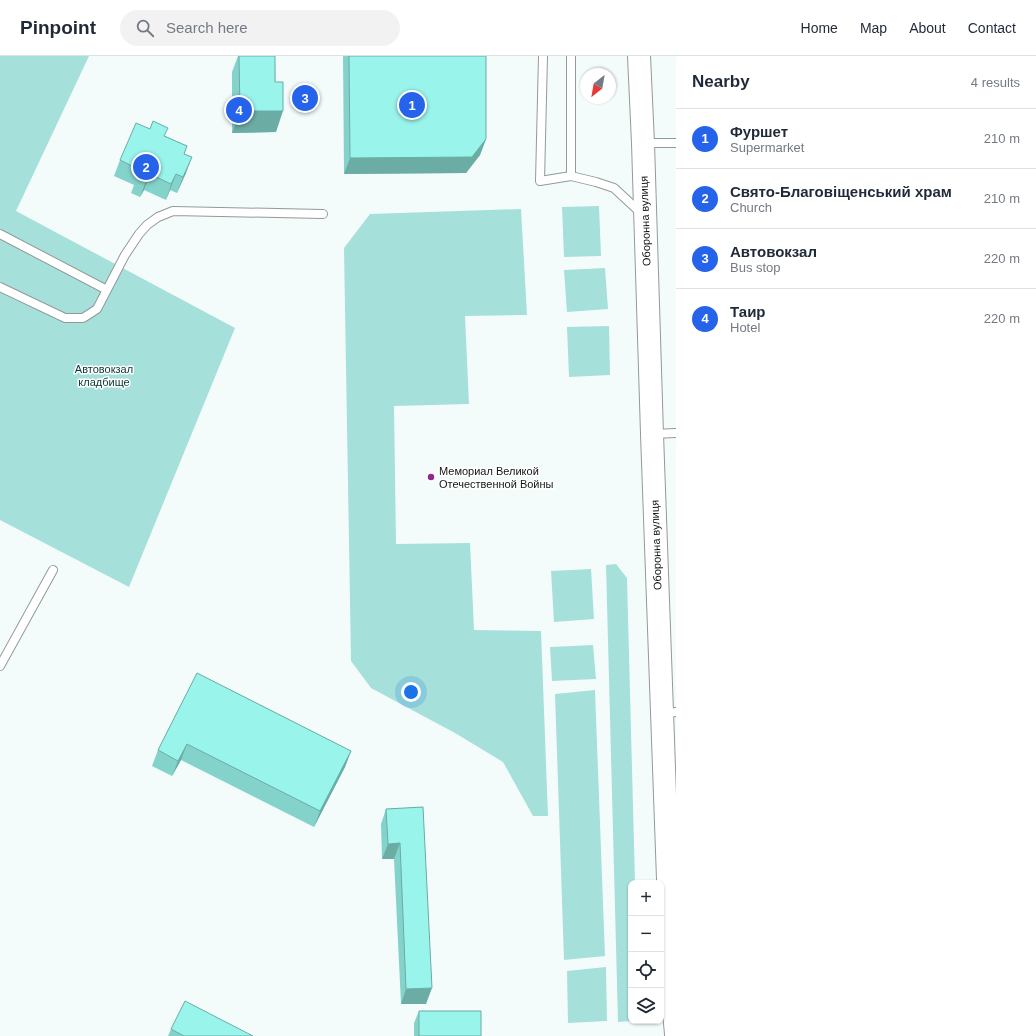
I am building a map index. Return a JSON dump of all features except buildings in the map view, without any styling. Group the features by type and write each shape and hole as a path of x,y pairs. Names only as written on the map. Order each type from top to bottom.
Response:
{"main road":[{"name":"Оборонна вулиця","path":"639,56 652,434 669,713 672,990 676,1034"}],"lane":[{"path":"542,56 540,181 570,176 596,182 614,188 645,216"},
{"path":"570,176 571,56"},
{"path":"643,143 676,143"},
{"path":"0,287 65,318 83,318 97,309 125,255 139,234 158,217 173,211 323,214"},
{"path":"0,234 107,290"},
{"path":"652,434 676,433"},
{"path":"0,666 53,570"}],"green space":[{"name":"Автовокзал кладбище","path":"0,56 89,56 16,211 235,328 129,587 0,520"},
{"path":"599,206 601,256 564,257 562,207"},
{"path":"521,209 527,315 465,316 469,404 394,406 396,544 470,543 474,630 541,631 548,816 533,816 503,762 455,733 371,688 351,661 344,248 370,214"},
{"path":"605,268 608,309 567,312 564,270"},
{"path":"609,326 610,375 569,377 567,327"},
{"path":"616,564 627,578 635,880 628,880 628,1021 618,1022 606,565"},
{"path":"591,569 594,619 554,622 551,571"},
{"path":"593,645 596,679 552,681 550,647"},
{"path":"595,690 605,956 564,960 555,694"},
{"path":"606,967 607,1021 568,1023 567,971"}],"place":[{"name":"Автовокзал","path":"305,98"},
{"name":"Фуршет","path":"412,105"},
{"name":"Таир","path":"239,110"},
{"name":"Свято-Благовіщенський храм","path":"146,167"},
{"name":"Мемориал Великой Отечественной Войны","path":"431,477"}]}
